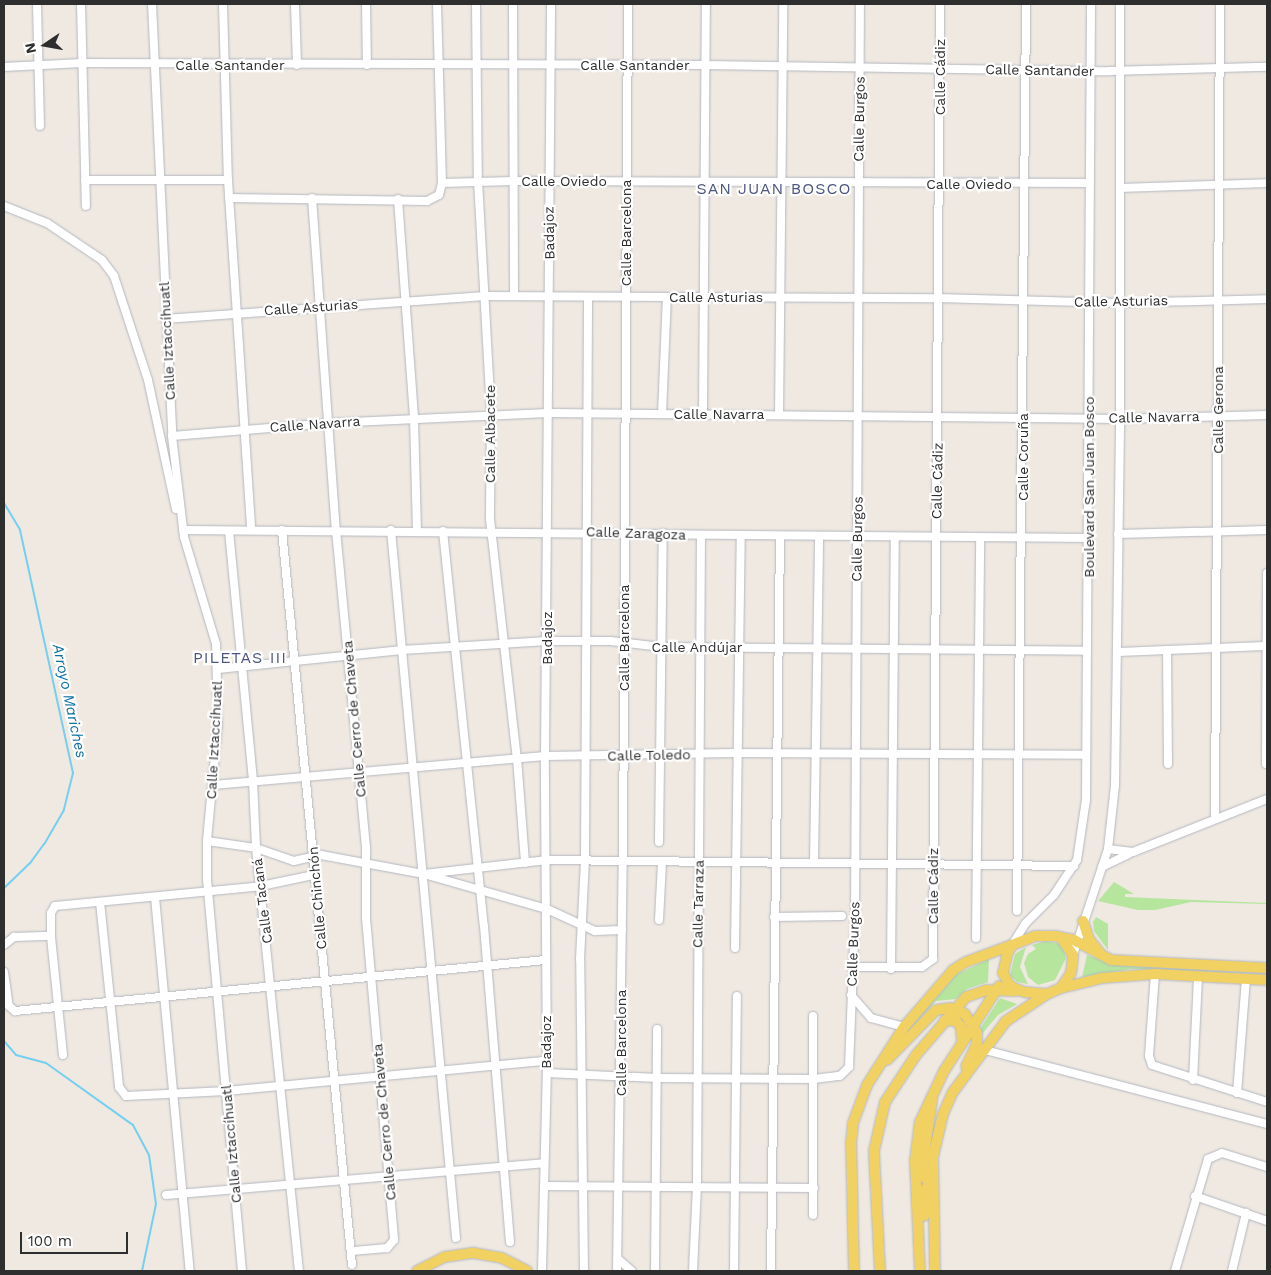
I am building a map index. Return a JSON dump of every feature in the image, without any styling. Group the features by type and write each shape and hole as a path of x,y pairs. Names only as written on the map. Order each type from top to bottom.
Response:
{"main road":[{"path":"1083,921 1089,939 1104,957"},
{"path":"854,1271 851,1143 859,1103 904,1027 953,970 966,962 1035,936 1061,938 1079,942 1104,957 1267,968"},
{"path":"1061,938 1074,955 1071,973 1061,988"},
{"path":"920,1271 916,1153 920,1122 933,1092 998,989 1012,945"},
{"path":"1003,973 1006,981 1017,991"},
{"path":"935,1271 932,1181 936,1133 953,1092 1006,1021 1046,994 1061,988 1102,978 1155,974 1267,980"},
{"path":"880,1271 874,1151 878,1125 886,1102 900,1077 945,1020 970,995 998,989 1046,994"},
{"path":"878,1068 936,1010 956,1008"},
{"path":"956,1008 975,1027 978,1038 964,1077"},
{"path":"945,1020 956,1021 961,1027 964,1035 961,1047"},
{"path":"932,1181 924,1175 923,1154 933,1092"},
{"path":"920,1252 925,1243 924,1191 932,1181"},
{"path":"416,1271 444,1257 474,1253 502,1258 527,1271"}],"street":[{"path":"37,4 40,126"},
{"path":"81,4 86,206"},
{"name":"Calle Iztaccíhuatl","path":"152,4 165,319 172,436 183,530 215,632 218,668 213,785 207,841 208,892 242,1271"},
{"path":"223,4 228,180 246,429 251,530"},
{"path":"295,4 297,65"},
{"path":"366,4 367,66"},
{"path":"229,198 433,199 439,196 442,183 437,65 437,4"},
{"name":"Calle Albacete","path":"476,4 478,181 491,415 491,532 517,758 525,863"},
{"path":"513,4 515,64 514,296"},
{"name":"Badajoz","path":"542,1271 546,1073 547,910 545,756 548,641 548,181 551,4"},
{"name":"Calle Barcelona","path":"617,1271 623,861 628,4"},
{"path":"703,414 706,4"},
{"path":"779,415 783,4"},
{"name":"Calle Burgos","path":"814,1079 832,1079 846,1073 850,1060 855,862 860,4"},
{"name":"Calle Cádiz","path":"891,968 922,967 933,959 940,4"},
{"name":"Calle Coruña","path":"1017,911 1024,416 1023,184 1026,4"},
{"name":"Boulevard San Juan Bosco","path":"1012,945 1020,930 1054,895 1074,866 1082,844 1086,755 1090,538 1091,4"},
{"name":"Boulevard San Juan Bosco","path":"1074,955 1079,942 1083,921 1108,849 1115,786 1120,419 1120,4"},
{"name":"Calle Gerona","path":"1215,817 1220,4"},
{"name":"Calle Santander","path":"4,68 38,63 82,62 367,66 515,64 706,65 1092,71 1267,67"},
{"path":"85,180 228,180"},
{"name":"Calle Oviedo","path":"442,183 478,181 706,181 858,184 1090,183"},
{"path":"1120,188 1267,184"},
{"name":"Calle Cerro de Chaveta","path":"312,198 330,423 336,530 366,862 366,918 394,1240 387,1248 351,1250"},
{"path":"398,199 414,418 417,531"},
{"path":"4,206 48,223 102,260 114,276 148,380 183,530"},
{"name":"Calle Asturias","path":"165,319 320,306 485,296 588,298 937,298 1091,303 1267,299"},
{"path":"662,414 667,297"},
{"path":"584,1271 581,1185 583,1076 580,959 585,860 588,298"},
{"name":"Calle Navarra","path":"172,436 330,423 548,413 859,417 1024,416 1120,419 1267,415"},
{"name":"Calle Zaragoza","path":"183,530 586,531 701,536 980,539 1090,538"},
{"name":"Calle Chinchón","path":"282,530 313,856 313,875 352,1265"},
{"path":"391,530 433,970 456,1238"},
{"path":"1118,534 1267,530"},
{"name":"Calle Tacaná","path":"229,531 244,667 253,780 256,848 299,1271"},
{"path":"442,531 480,890 502,1166 510,1242"},
{"path":"659,842 663,533"},
{"name":"Calle Tarraza","path":"693,1271 697,1186 701,536"},
{"path":"735,948 738,862 741,536"},
{"path":"771,1271 774,1186 775,754 779,647 780,536"},
{"path":"814,862 819,537"},
{"path":"853,968 891,968 894,863 895,538"},
{"path":"976,938 980,539"},
{"path":"1266,764 1267,573"},
{"name":"Calle Andújar","path":"218,668 504,642 586,640 662,647 1087,651"},
{"path":"1117,652 1267,646"},
{"path":"1168,650 1168,764"},
{"name":"Calle Toledo","path":"213,785 253,780 359,773 545,756 623,757 738,753 893,756 1086,755"},
{"path":"1102,867 1215,817 1267,798"},
{"path":"207,841 256,848 294,860 313,856 366,862 424,874 547,910 595,931 622,930"},
{"path":"1108,849 1133,852"},
{"path":"424,874 546,860 662,863 776,861 1074,866"},
{"path":"659,920 662,863"},
{"path":"63,1055 51,936 51,913 55,906 261,886 313,875"},
{"path":"155,897 190,1271"},
{"path":"100,902 119,1087 126,1096 226,1091 546,1061"},
{"path":"774,917 842,916"},
{"path":"4,944 14,937 51,936"},
{"path":"4,972 12,1011 546,960"},
{"path":"1155,974 1149,1061 1157,1068 1267,1102"},
{"path":"1193,1080 1198,976"},
{"path":"1236,1093 1246,979"},
{"path":"851,995 865,1015 879,1023 904,1027"},
{"path":"734,1271 737,1186 737,996"},
{"path":"851,1022 865,1015"},
{"path":"813,1016 813,1214"},
{"path":"655,1271 657,1029"},
{"path":"985,1050 1267,1124"},
{"path":"546,1073 583,1076 736,1080 814,1079"},
{"path":"1178,1270 1195,1196 1208,1159 1216,1153 1267,1167"},
{"path":"166,1195 343,1178 544,1163"},
{"path":"544,1186 774,1186 814,1188"},
{"path":"1195,1196 1267,1221"},
{"path":"1232,1271 1246,1214"},
{"path":"618,1259 632,1271"}],"green space":[{"path":"1114,882 1134,894 1125,894 1125,897 1267,904 1191,902 1155,910 1138,910 1098,901"},
{"path":"1096,917 1108,924 1108,950 1094,931 1093,922"},
{"path":"1045,941 1062,944 1066,958 1055,980 1038,985 1028,977 1024,963 1028,954 1036,949 1032,945"},
{"path":"1026,947 1020,967 1028,984 1017,982 1010,975 1015,954"},
{"path":"1087,955 1114,965 1267,974 1131,969 1082,977"},
{"path":"989,959 988,982 967,989 956,999 936,1001 895,1044 957,974"},
{"path":"1000,998 1017,1004 998,1015 981,1035 981,1027"}],"waterway":[{"name":"Arroyo Mariches","path":"4,503 20,530 73,773 64,810 44,844 30,863 4,888"},
{"name":"Arroyo Mariches","path":"4,1041 16,1055 46,1063 133,1125 149,1155 156,1204 142,1271"}],"district":[{"name":"SAN JUAN BOSCO","path":"774,189"},
{"name":"PILETAS III","path":"240,658"}]}
